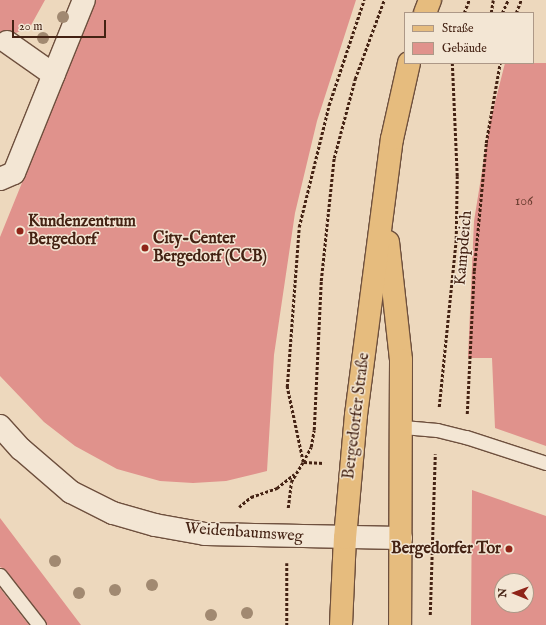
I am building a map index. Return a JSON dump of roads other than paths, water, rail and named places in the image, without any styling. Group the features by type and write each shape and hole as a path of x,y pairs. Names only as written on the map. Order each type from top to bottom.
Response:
{"main road":[{"path":"425,12 430,0"},
{"name":"Bergedorfer Straße","path":"341,625 345,538 356,415 385,209 392,139 409,64"},
{"name":"Bergedorfer Straße","path":"385,209 401,360 402,427 400,625"}],"street":[{"path":"13,176 84,0"},
{"path":"7,42 54,75"},
{"name":"Weidenbaumsweg","path":"0,426 21,450 71,492 113,513 155,525 205,534 288,538 401,538"}],"lane":[{"path":"402,427 437,430 466,437 546,463"},
{"path":"0,575 39,625"}],"place":[{"name":"Kundenzentrum Bergedorf","path":"20,231"},
{"name":"City-Center Bergedorf (CCB)","path":"145,248"},
{"name":"Bergedorfer Tor","path":"509,549"}]}
